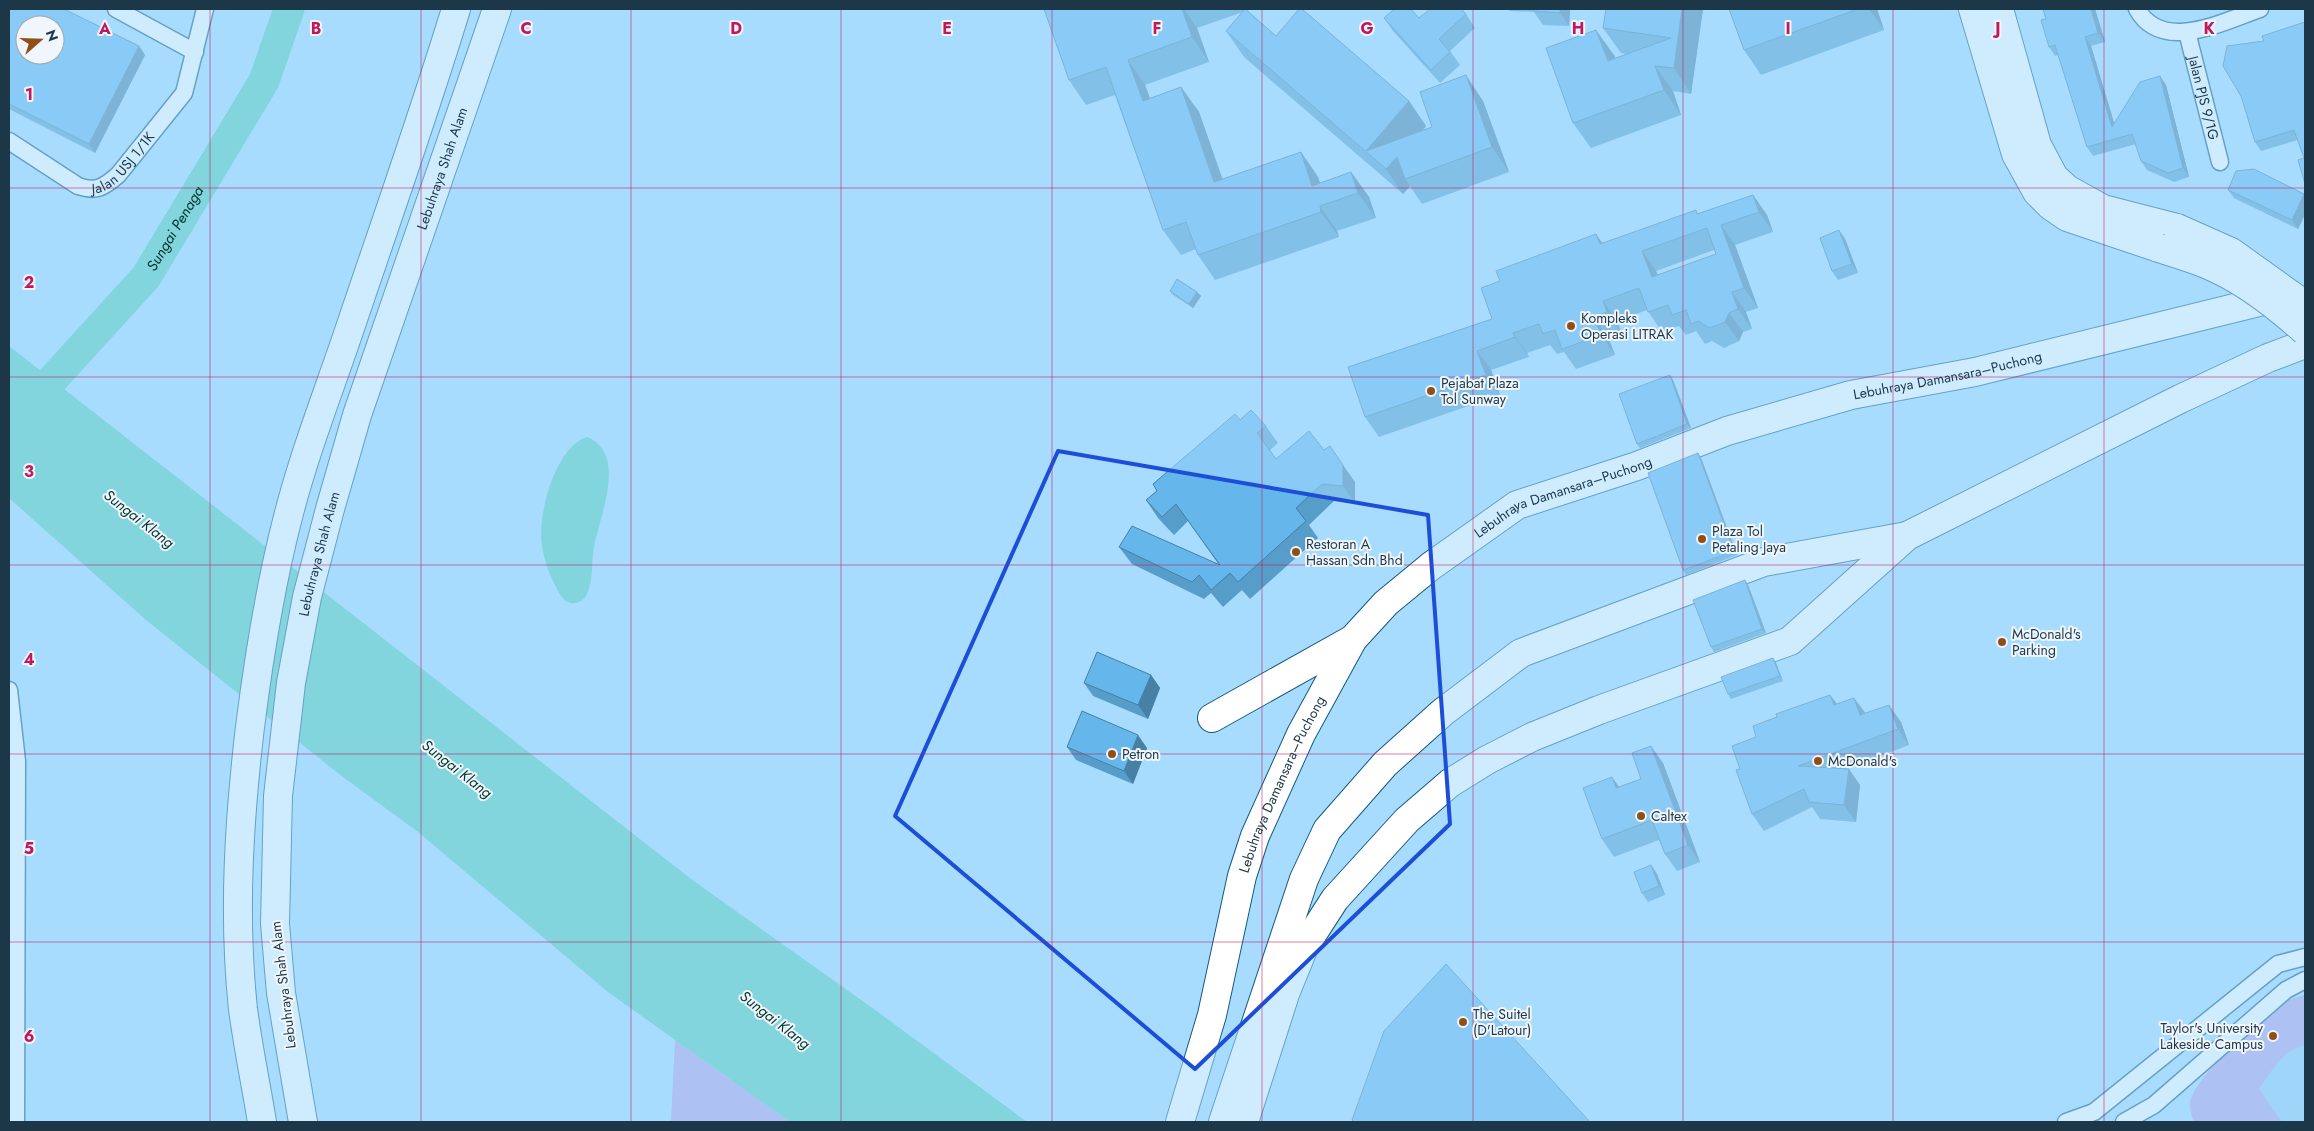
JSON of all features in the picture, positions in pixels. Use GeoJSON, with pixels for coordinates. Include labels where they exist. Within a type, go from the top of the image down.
{"type":"FeatureCollection","features":[{"type":"Feature","properties":{"kind":"highway"},"geometry":{"type":"LineString","coordinates":[[262,1122],[243,1008],[239,941],[238,854],[257,667],[272,581],[288,515],[427,103],[456,9]]}},
{"type":"Feature","properties":{"kind":"highway","name":"Lebuhraya Shah Alam"},"geometry":{"type":"LineString","coordinates":[[303,1120],[282,993],[275,924],[278,796],[292,683],[308,597],[330,509],[357,415],[497,9]]}},
{"type":"Feature","properties":{"kind":"highway"},"geometry":{"type":"LineString","coordinates":[[1973,9],[2016,154],[2037,192],[2051,206],[2067,217],[2207,264],[2244,284],[2287,315],[2305,331]]}},
{"type":"Feature","properties":{"kind":"highway"},"geometry":{"type":"LineString","coordinates":[[1999,9],[2037,145],[2054,177],[2067,189],[2102,209],[2177,228],[2231,252],[2305,305]]}},
{"type":"Feature","properties":{"kind":"highway","name":"Lebuhraya Damansara–Puchong"},"geometry":{"type":"LineString","coordinates":[[1180,1122],[1212,1015],[1242,876],[1255,836],[1301,734],[1354,639],[1386,603],[1431,566],[1517,505],[1637,466],[1727,431],[1851,395],[1975,372],[2305,291]]}},
{"type":"Feature","properties":{"kind":"highway"},"geometry":{"type":"LineString","coordinates":[[1223,1122],[1249,1074],[1304,947],[1335,898],[1407,820],[1450,783],[1487,760],[1557,727],[1790,641],[1907,536],[2180,399],[2268,358],[2305,344]]}},
{"type":"Feature","properties":{"kind":"highway"},"geometry":{"type":"LineString","coordinates":[[1244,1122],[1249,1074],[1304,878],[1327,830],[1385,764],[1443,712],[1522,653],[1698,586],[1764,562],[1907,536]]}},
{"type":"Feature","properties":{"kind":"highway"},"geometry":{"type":"LineString","coordinates":[[1212,718],[1354,639]]}},
{"type":"Feature","properties":{"kind":"street"},"geometry":{"type":"LineString","coordinates":[[116,9],[195,52]]}},
{"type":"Feature","properties":{"kind":"street","name":"Jalan USJ 1/1K"},"geometry":{"type":"LineString","coordinates":[[9,141],[78,186],[90,190],[105,186],[118,175],[184,93],[205,9]]}},
{"type":"Feature","properties":{"kind":"street"},"geometry":{"type":"LineString","coordinates":[[2137,9],[2152,26],[2167,32],[2187,32],[2260,9]]}},
{"type":"Feature","properties":{"kind":"street","name":"Jalan PJS 9/1G"},"geometry":{"type":"LineString","coordinates":[[2187,32],[2220,162]]}},
{"type":"Feature","properties":{"kind":"street"},"geometry":{"type":"LineString","coordinates":[[9,690],[13,761],[16,1122]]}},
{"type":"Feature","properties":{"kind":"street"},"geometry":{"type":"LineString","coordinates":[[2066,1122],[2094,1112],[2278,964],[2305,957]]}},
{"type":"Feature","properties":{"kind":"street"},"geometry":{"type":"LineString","coordinates":[[2124,1122],[2154,1105],[2286,990],[2305,980]]}},
{"type":"Feature","properties":{"kind":"highlighted area"},"geometry":{"type":"Polygon","coordinates":[[[1058,451],[1428,515],[1450,824],[1195,1069],[895,816],[1058,451]]]}},
{"type":"Feature","properties":{"kind":"shaded area","name":"Taylor's University Lakeside Campus"},"geometry":{"type":"Polygon","coordinates":[[[2305,995],[2305,1122],[2194,1122],[2190,1102],[2195,1089],[2276,1007],[2289,999],[2305,995]]]}},
{"type":"Feature","properties":{"kind":"shaded area","name":"Taylor's University Lakeside Campus"},"geometry":{"type":"Polygon","coordinates":[[[2305,995],[2305,1045],[2297,1047],[2284,1056],[2259,1089],[2282,1122],[2194,1122],[2190,1103],[2194,1093],[2213,1065],[2276,1006],[2305,995]]]}},
{"type":"Feature","properties":{"kind":"shaded area"},"geometry":{"type":"Polygon","coordinates":[[[675,1040],[790,1122],[671,1122],[675,1040]]]}},
{"type":"Feature","properties":{"kind":"water","name":"Sungai Klang"},"geometry":{"type":"Polygon","coordinates":[[[9,346],[691,879],[878,1012],[1027,1122],[790,1122],[608,992],[418,832],[339,774],[146,620],[9,498],[9,346]]]}},
{"type":"Feature","properties":{"kind":"water"},"geometry":{"type":"Polygon","coordinates":[[[587,437],[599,445],[606,457],[609,471],[608,486],[594,547],[589,590],[581,601],[570,603],[564,600],[560,594],[546,565],[542,546],[542,517],[557,468],[576,443],[587,437]]]}},
{"type":"Feature","properties":{"kind":"building"},"geometry":{"type":"Polygon","coordinates":[[[9,9],[64,9],[139,46],[89,144],[9,104],[9,9]]]}},
{"type":"Feature","properties":{"kind":"building"},"geometry":{"type":"Polygon","coordinates":[[[1044,9],[1182,9],[1192,37],[1128,60],[1143,101],[1181,87],[1214,182],[1301,152],[1312,186],[1351,172],[1358,193],[1320,206],[1321,212],[1198,255],[1186,222],[1163,230],[1106,67],[1069,80],[1044,9]]]}},
{"type":"Feature","properties":{"kind":"building"},"geometry":{"type":"Polygon","coordinates":[[[1245,9],[1276,36],[1299,9],[1302,9],[1409,101],[1366,151],[1432,127],[1420,92],[1466,75],[1492,147],[1405,179],[1397,157],[1386,169],[1226,31],[1245,9]]]}},
{"type":"Feature","properties":{"kind":"building"},"geometry":{"type":"Polygon","coordinates":[[[1394,9],[1411,9],[1419,18],[1430,9],[1461,9],[1466,14],[1439,39],[1450,52],[1431,70],[1384,18],[1394,9]]]}},
{"type":"Feature","properties":{"kind":"building"},"geometry":{"type":"Polygon","coordinates":[[[1534,9],[1560,9],[1560,13],[1534,11],[1534,9]]]}},
{"type":"Feature","properties":{"kind":"building"},"geometry":{"type":"Polygon","coordinates":[[[1606,9],[1682,9],[1674,68],[1655,66],[1664,90],[1573,123],[1546,48],[1596,30],[1608,61],[1671,38],[1603,28],[1606,9]]]}},
{"type":"Feature","properties":{"kind":"building"},"geometry":{"type":"Polygon","coordinates":[[[1729,9],[1858,9],[1744,50],[1729,9]]]}},
{"type":"Feature","properties":{"kind":"building"},"geometry":{"type":"Polygon","coordinates":[[[2043,9],[2091,9],[2098,33],[2085,37],[2112,127],[2140,82],[2160,76],[2183,168],[2168,173],[2141,161],[2132,134],[2087,147],[2055,45],[2049,47],[2041,20],[2046,19],[2043,9]]]}},
{"type":"Feature","properties":{"kind":"building"},"geometry":{"type":"Polygon","coordinates":[[[2305,22],[2305,184],[2298,160],[2304,158],[2294,130],[2255,142],[2241,96],[2223,66],[2227,46],[2264,41],[2262,36],[2305,22]]]}},
{"type":"Feature","properties":{"kind":"building"},"geometry":{"type":"Polygon","coordinates":[[[2254,169],[2304,194],[2292,220],[2228,190],[2236,171],[2254,169]]]}},
{"type":"Feature","properties":{"kind":"building"},"geometry":{"type":"Polygon","coordinates":[[[1753,195],[1759,212],[1721,225],[1744,288],[1732,292],[1738,309],[1729,313],[1725,322],[1710,328],[1698,321],[1691,324],[1686,310],[1672,315],[1668,305],[1648,312],[1639,288],[1603,301],[1607,312],[1594,317],[1601,335],[1562,349],[1555,330],[1543,334],[1539,324],[1513,333],[1515,337],[1477,351],[1486,375],[1365,417],[1348,367],[1492,319],[1481,288],[1500,281],[1496,271],[1596,234],[1600,244],[1696,210],[1697,214],[1753,195]],[[1707,228],[1642,251],[1652,277],[1716,254],[1707,228]]]}},
{"type":"Feature","properties":{"kind":"building"},"geometry":{"type":"Polygon","coordinates":[[[1839,230],[1852,264],[1832,271],[1820,238],[1839,230]]]}},
{"type":"Feature","properties":{"kind":"building"},"geometry":{"type":"Polygon","coordinates":[[[1177,279],[1197,292],[1189,304],[1170,291],[1177,279]]]}},
{"type":"Feature","properties":{"kind":"building"},"geometry":{"type":"Polygon","coordinates":[[[1670,375],[1687,424],[1637,444],[1619,394],[1670,375]]]}},
{"type":"Feature","properties":{"kind":"building"},"geometry":{"type":"Polygon","coordinates":[[[1251,410],[1266,426],[1257,433],[1276,459],[1309,431],[1324,450],[1330,446],[1343,465],[1343,486],[1322,484],[1296,508],[1306,521],[1238,582],[1230,573],[1211,590],[1199,575],[1192,582],[1119,547],[1132,526],[1220,565],[1176,504],[1162,517],[1146,500],[1157,491],[1153,484],[1235,414],[1240,420],[1251,410]]]}},
{"type":"Feature","properties":{"kind":"building"},"geometry":{"type":"Polygon","coordinates":[[[1698,453],[1734,551],[1683,570],[1648,473],[1698,453]]]}},
{"type":"Feature","properties":{"kind":"building"},"geometry":{"type":"Polygon","coordinates":[[[1745,580],[1762,629],[1711,647],[1693,600],[1745,580]]]}},
{"type":"Feature","properties":{"kind":"building"},"geometry":{"type":"Polygon","coordinates":[[[1097,652],[1151,675],[1138,705],[1084,683],[1097,652]]]}},
{"type":"Feature","properties":{"kind":"building"},"geometry":{"type":"Polygon","coordinates":[[[1773,658],[1780,676],[1728,694],[1721,677],[1773,658]]]}},
{"type":"Feature","properties":{"kind":"building"},"geometry":{"type":"Polygon","coordinates":[[[1830,695],[1834,705],[1854,698],[1860,715],[1889,705],[1898,729],[1798,766],[1849,769],[1844,805],[1809,802],[1804,789],[1752,814],[1736,770],[1740,769],[1732,746],[1756,737],[1753,726],[1777,717],[1776,714],[1830,695]]]}},
{"type":"Feature","properties":{"kind":"building","name":"Petron"},"geometry":{"type":"Polygon","coordinates":[[[1082,711],[1138,735],[1124,771],[1067,747],[1082,711]]]}},
{"type":"Feature","properties":{"kind":"building","name":"Caltex"},"geometry":{"type":"Polygon","coordinates":[[[1651,746],[1688,845],[1665,854],[1652,820],[1602,839],[1583,788],[1612,777],[1616,788],[1641,779],[1632,753],[1651,746]]]}},
{"type":"Feature","properties":{"kind":"building"},"geometry":{"type":"Polygon","coordinates":[[[1651,865],[1659,886],[1642,893],[1634,872],[1651,865]]]}},
{"type":"Feature","properties":{"kind":"building","name":"The Suitel (D'Latour)"},"geometry":{"type":"Polygon","coordinates":[[[1446,964],[1590,1122],[1354,1122],[1352,1120],[1384,1031],[1446,964]]]}},
{"type":"Feature","properties":{"kind":"waterway","name":"Sungai Penaga"},"geometry":{"type":"LineString","coordinates":[[26,413],[53,379],[146,277],[264,81],[289,9]]}},
{"type":"Feature","properties":{"kind":"place","name":"Kompleks Operasi LITRAK"},"geometry":{"type":"Point","coordinates":[1571,326]}},
{"type":"Feature","properties":{"kind":"place","name":"Pejabat Plaza Tol Sunway"},"geometry":{"type":"Point","coordinates":[1431,391]}},
{"type":"Feature","properties":{"kind":"place","name":"Plaza Tol Petaling Jaya"},"geometry":{"type":"Point","coordinates":[1702,539]}},
{"type":"Feature","properties":{"kind":"place","name":"Restoran A Hassan Sdn Bhd"},"geometry":{"type":"Point","coordinates":[1296,552]}},
{"type":"Feature","properties":{"kind":"place","name":"McDonald's Parking"},"geometry":{"type":"Point","coordinates":[2002,642]}},
{"type":"Feature","properties":{"kind":"place","name":"Petron"},"geometry":{"type":"Point","coordinates":[1112,754]}},
{"type":"Feature","properties":{"kind":"place","name":"McDonald's"},"geometry":{"type":"Point","coordinates":[1818,761]}},
{"type":"Feature","properties":{"kind":"place","name":"Caltex"},"geometry":{"type":"Point","coordinates":[1641,816]}},
{"type":"Feature","properties":{"kind":"place","name":"The Suitel (D'Latour)"},"geometry":{"type":"Point","coordinates":[1463,1022]}},
{"type":"Feature","properties":{"kind":"place","name":"Taylor's University Lakeside Campus"},"geometry":{"type":"Point","coordinates":[2273,1036]}}]}
